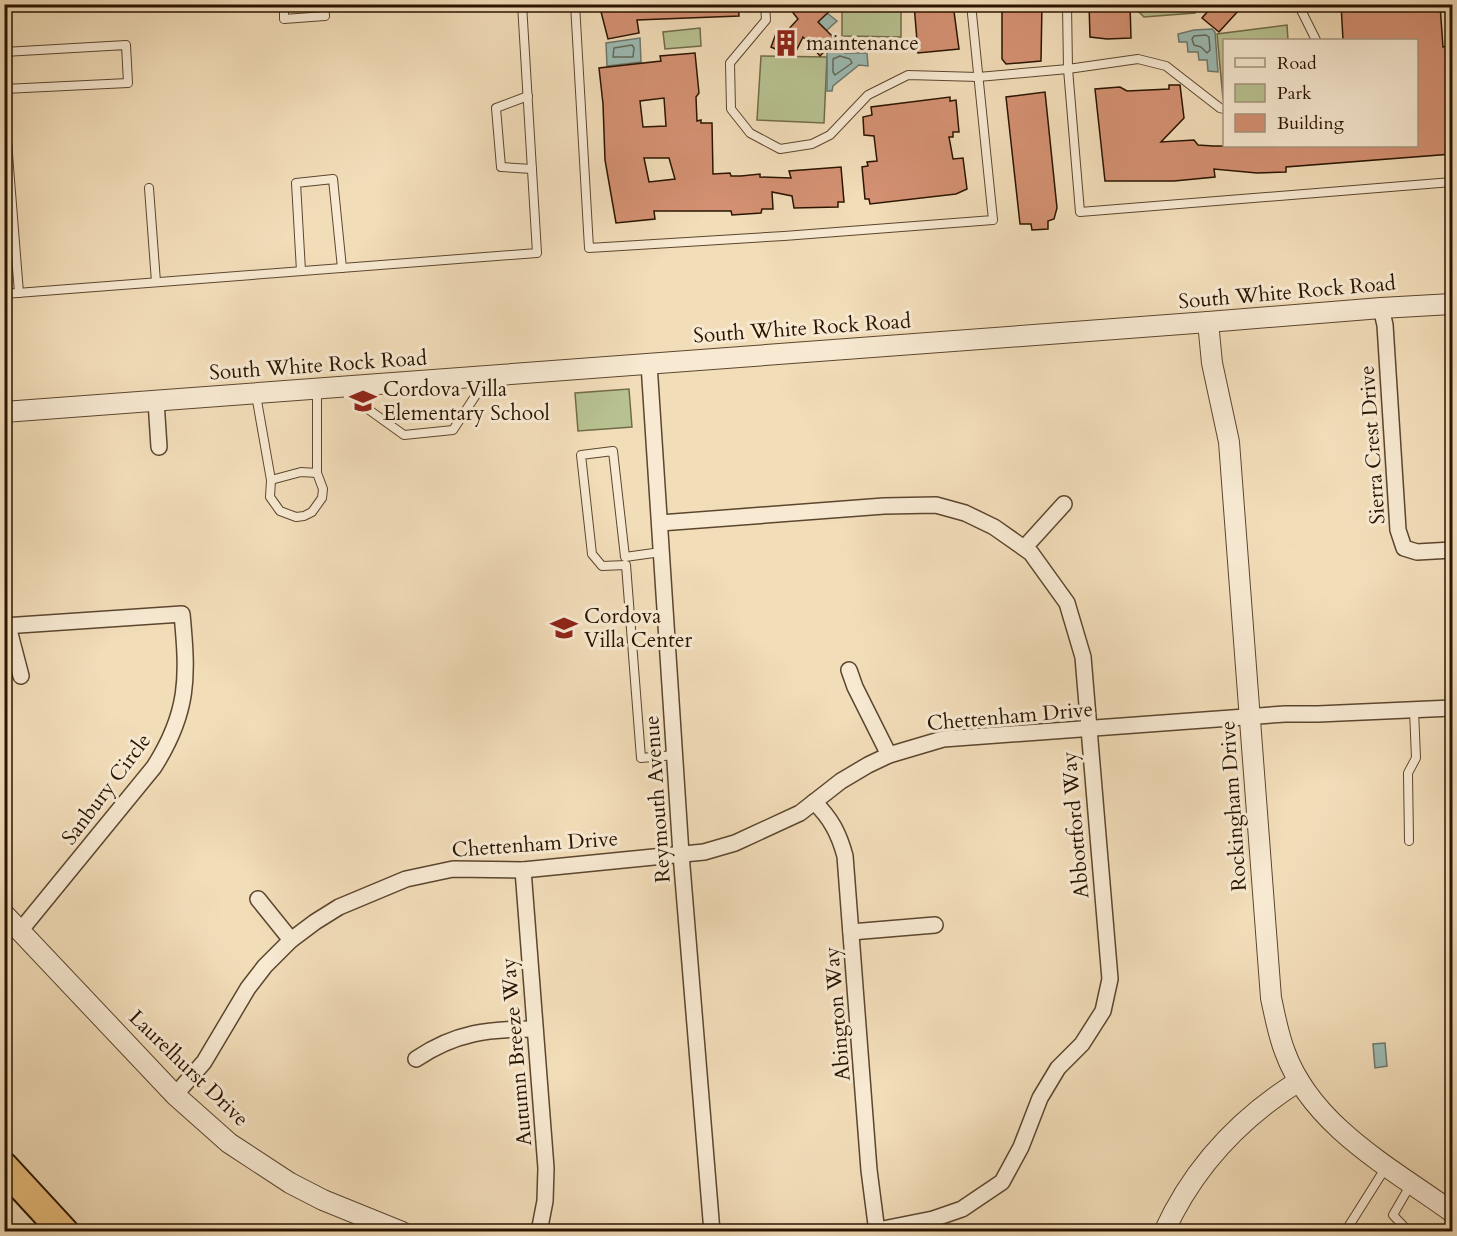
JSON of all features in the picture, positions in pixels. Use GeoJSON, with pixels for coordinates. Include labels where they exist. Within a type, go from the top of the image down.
{"type":"FeatureCollection","features":[{"type":"Feature","properties":{"kind":"highway"},"geometry":{"type":"LineString","coordinates":[[4,1167],[64,1232]]}},
{"type":"Feature","properties":{"kind":"street","name":"South White Rock Road"},"geometry":{"type":"LineString","coordinates":[[4,412],[1208,322],[1383,316],[1452,304]]}},
{"type":"Feature","properties":{"kind":"street","name":"Sierra Crest Drive"},"geometry":{"type":"LineString","coordinates":[[1383,316],[1398,530],[1404,548],[1417,552],[1452,550]]}},
{"type":"Feature","properties":{"kind":"street","name":"Rockingham Drive"},"geometry":{"type":"LineString","coordinates":[[1208,322],[1213,371],[1229,442],[1271,998],[1276,1026],[1285,1054],[1299,1081],[1314,1103],[1334,1125],[1452,1212]]}},
{"type":"Feature","properties":{"kind":"street","name":"Reymouth Avenue"},"geometry":{"type":"LineString","coordinates":[[649,364],[681,854],[712,1232]]}},
{"type":"Feature","properties":{"kind":"street"},"geometry":{"type":"LineString","coordinates":[[156,401],[159,447]]}},
{"type":"Feature","properties":{"kind":"street"},"geometry":{"type":"LineString","coordinates":[[1025,548],[1064,504]]}},
{"type":"Feature","properties":{"kind":"street","name":"Abbottford Way"},"geometry":{"type":"LineString","coordinates":[[660,523],[884,506],[936,505],[965,513],[994,527],[1025,548],[1057,587],[1072,618],[1083,657],[1110,980],[1103,1011],[1082,1044],[1058,1068],[1040,1098],[1021,1147],[1002,1182],[962,1209],[933,1219],[877,1231]]}},
{"type":"Feature","properties":{"kind":"street","name":"Sanbury Circle"},"geometry":{"type":"LineString","coordinates":[[20,931],[162,754],[181,710],[187,664],[182,614],[6,626],[21,676]]}},
{"type":"Feature","properties":{"kind":"street"},"geometry":{"type":"LineString","coordinates":[[849,670],[889,755]]}},
{"type":"Feature","properties":{"kind":"street","name":"Chettenham Drive"},"geometry":{"type":"LineString","coordinates":[[175,1095],[204,1062],[248,988],[291,940],[339,907],[406,879],[453,869],[523,870],[704,852],[735,843],[800,813],[841,781],[889,755],[943,739],[1285,714],[1452,708]]}},
{"type":"Feature","properties":{"kind":"street","name":"Abington Way"},"geometry":{"type":"LineString","coordinates":[[814,802],[828,816],[845,856],[869,1170],[877,1231]]}},
{"type":"Feature","properties":{"kind":"street","name":"Autumn Breeze Way"},"geometry":{"type":"LineString","coordinates":[[523,870],[546,1168],[545,1201],[539,1232]]}},
{"type":"Feature","properties":{"kind":"street"},"geometry":{"type":"LineString","coordinates":[[258,899],[291,940]]}},
{"type":"Feature","properties":{"kind":"street","name":"Laurelhurst Drive"},"geometry":{"type":"LineString","coordinates":[[4,914],[175,1095],[229,1143],[282,1178],[323,1200],[402,1232]]}},
{"type":"Feature","properties":{"kind":"street"},"geometry":{"type":"LineString","coordinates":[[851,932],[935,925]]}},
{"type":"Feature","properties":{"kind":"street"},"geometry":{"type":"LineString","coordinates":[[416,1059],[440,1044],[468,1034],[500,1029],[535,1029]]}},
{"type":"Feature","properties":{"kind":"street"},"geometry":{"type":"LineString","coordinates":[[1164,1232],[1186,1190],[1204,1164],[1227,1138],[1253,1113],[1299,1081]]}},
{"type":"Feature","properties":{"kind":"lane"},"geometry":{"type":"LineString","coordinates":[[284,4],[284,19],[325,16],[324,4]]}},
{"type":"Feature","properties":{"kind":"lane"},"geometry":{"type":"LineString","coordinates":[[4,294],[537,253],[522,4]]}},
{"type":"Feature","properties":{"kind":"lane"},"geometry":{"type":"LineString","coordinates":[[575,4],[589,248],[993,220],[970,4]]}},
{"type":"Feature","properties":{"kind":"lane"},"geometry":{"type":"LineString","coordinates":[[765,4],[766,20],[730,63],[730,109],[750,133],[780,149],[812,144],[830,135],[868,95],[908,75],[978,77],[1068,69],[1138,59],[1166,66],[1223,109]]}},
{"type":"Feature","properties":{"kind":"lane"},"geometry":{"type":"LineString","coordinates":[[1067,4],[1068,69],[1080,212],[1452,182]]}},
{"type":"Feature","properties":{"kind":"lane"},"geometry":{"type":"LineString","coordinates":[[1298,4],[1316,39]]}},
{"type":"Feature","properties":{"kind":"lane"},"geometry":{"type":"LineString","coordinates":[[4,52],[126,45],[128,83],[4,89]]}},
{"type":"Feature","properties":{"kind":"lane"},"geometry":{"type":"LineString","coordinates":[[528,96],[496,108],[501,167],[532,169]]}},
{"type":"Feature","properties":{"kind":"lane"},"geometry":{"type":"LineString","coordinates":[[4,104],[19,293]]}},
{"type":"Feature","properties":{"kind":"lane"},"geometry":{"type":"LineString","coordinates":[[301,271],[296,183],[333,179],[342,268]]}},
{"type":"Feature","properties":{"kind":"lane"},"geometry":{"type":"LineString","coordinates":[[149,188],[156,282]]}},
{"type":"Feature","properties":{"kind":"lane"},"geometry":{"type":"LineString","coordinates":[[356,386],[365,407],[404,435],[453,430],[488,376]]}},
{"type":"Feature","properties":{"kind":"lane"},"geometry":{"type":"LineString","coordinates":[[255,394],[271,480],[270,497],[274,505],[287,516],[304,516],[312,512],[322,498],[321,481],[317,473],[317,389]]}},
{"type":"Feature","properties":{"kind":"lane"},"geometry":{"type":"LineString","coordinates":[[662,552],[625,561],[602,566],[592,554],[581,455],[614,451],[625,561],[641,758],[675,755]]}},
{"type":"Feature","properties":{"kind":"lane"},"geometry":{"type":"LineString","coordinates":[[271,480],[301,472],[317,473]]}},
{"type":"Feature","properties":{"kind":"lane"},"geometry":{"type":"LineString","coordinates":[[1409,841],[1408,773],[1416,758],[1414,710]]}},
{"type":"Feature","properties":{"kind":"lane"},"geometry":{"type":"LineString","coordinates":[[1345,1232],[1387,1165]]}},
{"type":"Feature","properties":{"kind":"lane"},"geometry":{"type":"LineString","coordinates":[[1409,1232],[1393,1215],[1412,1182]]}},
{"type":"Feature","properties":{"kind":"green space"},"geometry":{"type":"Polygon","coordinates":[[[842,5],[901,5],[901,37],[842,36],[842,5]]]}},
{"type":"Feature","properties":{"kind":"green space"},"geometry":{"type":"Polygon","coordinates":[[[1137,5],[1195,5],[1195,13],[1144,17],[1137,10],[1137,5]]]}},
{"type":"Feature","properties":{"kind":"green space"},"geometry":{"type":"Polygon","coordinates":[[[1287,25],[1288,39],[1223,39],[1223,99],[1217,34],[1287,25]]]}},
{"type":"Feature","properties":{"kind":"green space"},"geometry":{"type":"Polygon","coordinates":[[[700,28],[701,46],[665,49],[663,32],[700,28]]]}},
{"type":"Feature","properties":{"kind":"green space"},"geometry":{"type":"Polygon","coordinates":[[[761,56],[827,57],[824,123],[757,120],[761,56]]]}},
{"type":"Feature","properties":{"kind":"green space"},"geometry":{"type":"Polygon","coordinates":[[[629,389],[632,427],[578,431],[575,393],[629,389]]]}},
{"type":"Feature","properties":{"kind":"water"},"geometry":{"type":"Polygon","coordinates":[[[827,13],[837,21],[826,31],[818,22],[827,13]]]}},
{"type":"Feature","properties":{"kind":"water"},"geometry":{"type":"Polygon","coordinates":[[[1212,29],[1215,32],[1218,72],[1208,71],[1207,60],[1199,60],[1198,52],[1188,52],[1187,42],[1179,42],[1178,34],[1212,29]]]}},
{"type":"Feature","properties":{"kind":"water"},"geometry":{"type":"Polygon","coordinates":[[[640,38],[641,62],[607,66],[606,43],[640,38]]]}},
{"type":"Feature","properties":{"kind":"water"},"geometry":{"type":"Polygon","coordinates":[[[845,50],[845,53],[867,53],[868,66],[859,65],[833,86],[832,91],[827,91],[827,51],[845,50]]]}},
{"type":"Feature","properties":{"kind":"water"},"geometry":{"type":"Polygon","coordinates":[[[1385,1043],[1387,1066],[1375,1068],[1373,1044],[1385,1043]]]}},
{"type":"Feature","properties":{"kind":"building"},"geometry":{"type":"Polygon","coordinates":[[[599,4],[738,4],[739,16],[637,20],[639,33],[608,39],[599,4]]]}},
{"type":"Feature","properties":{"kind":"building"},"geometry":{"type":"Polygon","coordinates":[[[797,4],[837,4],[818,22],[836,40],[820,56],[803,37],[793,57],[771,47],[777,31],[785,33],[798,19],[791,10],[797,4]]]}},
{"type":"Feature","properties":{"kind":"building"},"geometry":{"type":"Polygon","coordinates":[[[914,4],[953,4],[959,49],[918,53],[914,4]]]}},
{"type":"Feature","properties":{"kind":"building"},"geometry":{"type":"Polygon","coordinates":[[[1002,4],[1042,4],[1041,61],[1006,64],[1002,59],[1002,4]]]}},
{"type":"Feature","properties":{"kind":"building"},"geometry":{"type":"Polygon","coordinates":[[[1089,4],[1130,4],[1131,38],[1090,37],[1089,4]]]}},
{"type":"Feature","properties":{"kind":"building"},"geometry":{"type":"Polygon","coordinates":[[[1214,4],[1233,4],[1239,10],[1219,32],[1202,18],[1214,4]]]}},
{"type":"Feature","properties":{"kind":"building"},"geometry":{"type":"Polygon","coordinates":[[[1341,4],[1382,4],[1382,7],[1440,5],[1443,47],[1450,46],[1452,154],[1286,167],[1286,172],[1257,173],[1214,169],[1215,177],[1174,181],[1105,181],[1095,89],[1120,87],[1127,91],[1169,89],[1169,85],[1180,85],[1184,118],[1161,142],[1194,140],[1198,145],[1223,147],[1418,147],[1418,39],[1343,39],[1341,4]]]}},
{"type":"Feature","properties":{"kind":"building"},"geometry":{"type":"Polygon","coordinates":[[[695,53],[699,93],[696,97],[697,121],[712,123],[713,174],[730,173],[731,176],[741,176],[760,174],[760,177],[791,178],[789,171],[841,167],[844,202],[838,202],[838,207],[794,208],[792,196],[772,192],[773,209],[762,209],[761,213],[732,215],[731,211],[654,211],[655,219],[616,223],[605,160],[599,68],[661,61],[660,56],[695,53]],[[664,98],[640,101],[643,127],[666,126],[664,98]],[[644,158],[649,182],[675,179],[669,158],[644,158]]]}},
{"type":"Feature","properties":{"kind":"building"},"geometry":{"type":"Polygon","coordinates":[[[1045,92],[1057,208],[1054,219],[1048,221],[1048,229],[1032,230],[1031,224],[1020,224],[1006,97],[1045,92]]]}},
{"type":"Feature","properties":{"kind":"building"},"geometry":{"type":"Polygon","coordinates":[[[950,97],[950,101],[956,100],[959,132],[953,132],[953,137],[949,137],[953,159],[963,158],[967,189],[956,194],[870,204],[869,199],[865,199],[862,167],[868,166],[867,162],[877,161],[874,136],[864,135],[863,117],[872,115],[871,107],[950,97]]]}},
{"type":"Feature","properties":{"kind":"place","name":"maintenance"},"geometry":{"type":"Point","coordinates":[786,43]}},
{"type":"Feature","properties":{"kind":"place","name":"Cordova Villa Elementary School"},"geometry":{"type":"Point","coordinates":[363,401]}},
{"type":"Feature","properties":{"kind":"place","name":"Cordova Villa Center"},"geometry":{"type":"Point","coordinates":[564,628]}}]}
